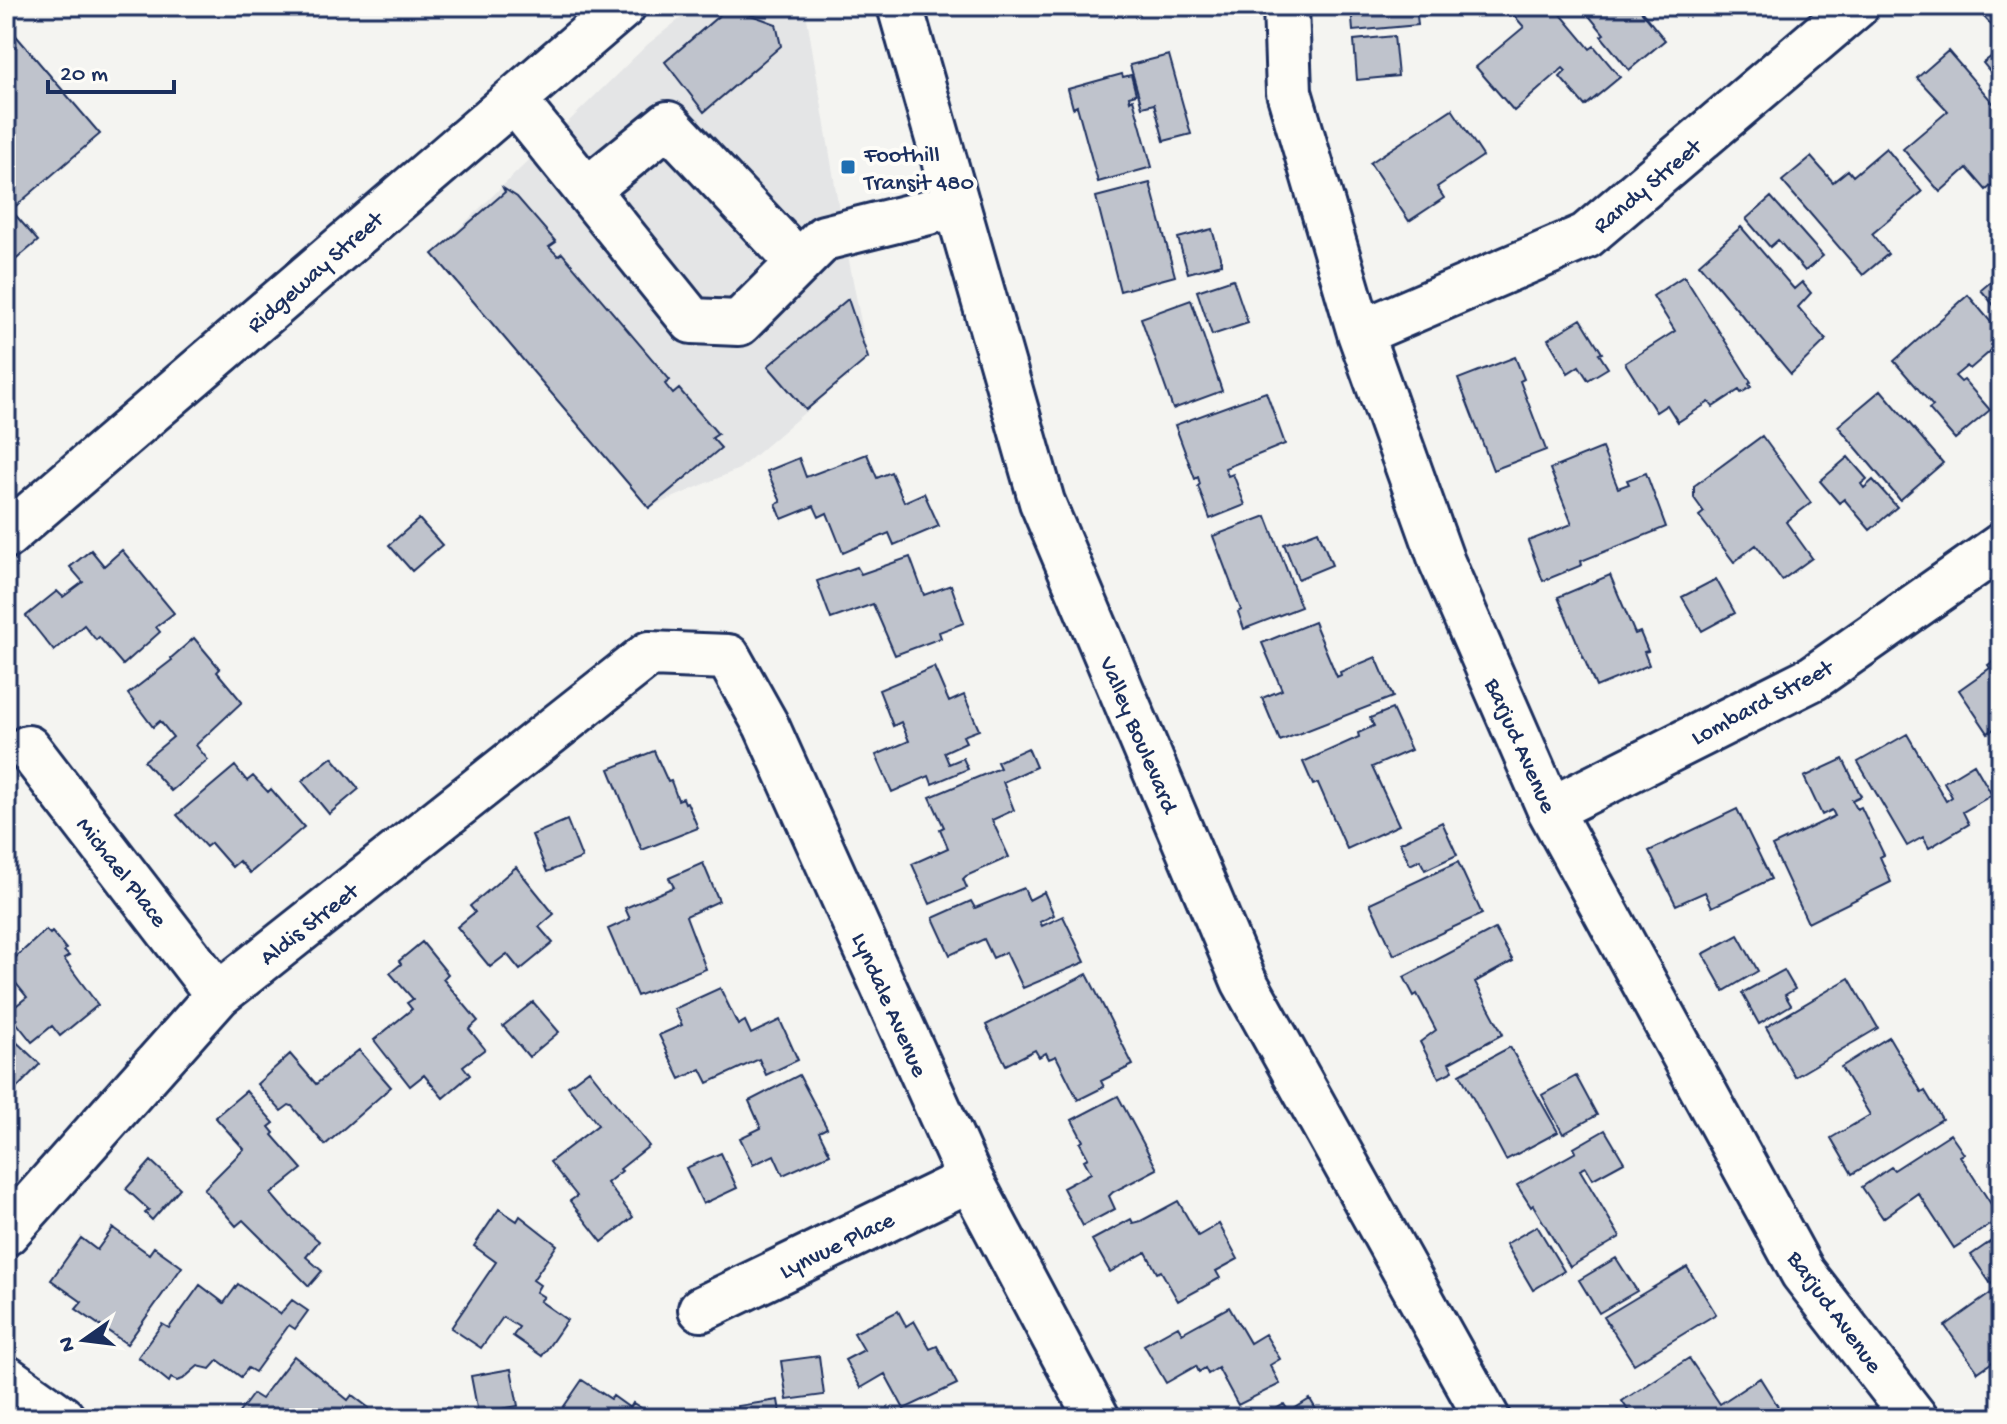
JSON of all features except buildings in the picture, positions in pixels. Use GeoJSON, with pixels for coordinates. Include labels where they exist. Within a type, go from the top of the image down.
{"type":"FeatureCollection","features":[{"type":"Feature","properties":{"kind":"street","name":"Ridgeway Street"},"geometry":{"type":"LineString","coordinates":[[6,536],[623,6]]}},
{"type":"Feature","properties":{"kind":"street","name":"Valley Boulevard"},"geometry":{"type":"LineString","coordinates":[[900,6],[1042,502],[1244,981],[1487,1418]]}},
{"type":"Feature","properties":{"kind":"street","name":"Barjud Avenue"},"geometry":{"type":"LineString","coordinates":[[1286,6],[1289,92],[1360,333],[1442,562],[1550,810],[1803,1273],[1915,1418]]}},
{"type":"Feature","properties":{"kind":"street","name":"Randy Street"},"geometry":{"type":"LineString","coordinates":[[1360,333],[1586,236],[1856,6]]}},
{"type":"Feature","properties":{"kind":"street"},"geometry":{"type":"LineString","coordinates":[[514,100],[692,321],[739,323],[824,238],[957,205]]}},
{"type":"Feature","properties":{"kind":"street"},"geometry":{"type":"LineString","coordinates":[[587,190],[668,124],[799,263]]}},
{"type":"Feature","properties":{"kind":"street","name":"Lombard Street"},"geometry":{"type":"LineString","coordinates":[[1550,810],[1813,678],[2001,546]]}},
{"type":"Feature","properties":{"kind":"street","name":"Aldis Street"},"geometry":{"type":"LineString","coordinates":[[6,1233],[218,995],[649,654]]}},
{"type":"Feature","properties":{"kind":"street","name":"Lyndale Avenue"},"geometry":{"type":"LineString","coordinates":[[649,654],[728,657],[766,725],[970,1179],[1097,1418]]}},
{"type":"Feature","properties":{"kind":"street","name":"Michael Place"},"geometry":{"type":"LineString","coordinates":[[28,748],[218,995]]}},
{"type":"Feature","properties":{"kind":"street","name":"Lynvue Place"},"geometry":{"type":"LineString","coordinates":[[701,1309],[970,1179]]}},
{"type":"Feature","properties":{"kind":"street"},"geometry":{"type":"LineString","coordinates":[[6,1378],[62,1418]]}},
{"type":"Feature","properties":{"kind":"shaded area"},"geometry":{"type":"Polygon","coordinates":[[[696,6],[805,6],[868,358],[739,469],[649,508],[433,254],[648,44],[696,6]]]}},
{"type":"Feature","properties":{"kind":"place","name":"Foothill Transit 480"},"geometry":{"type":"Point","coordinates":[848,167]}}]}
